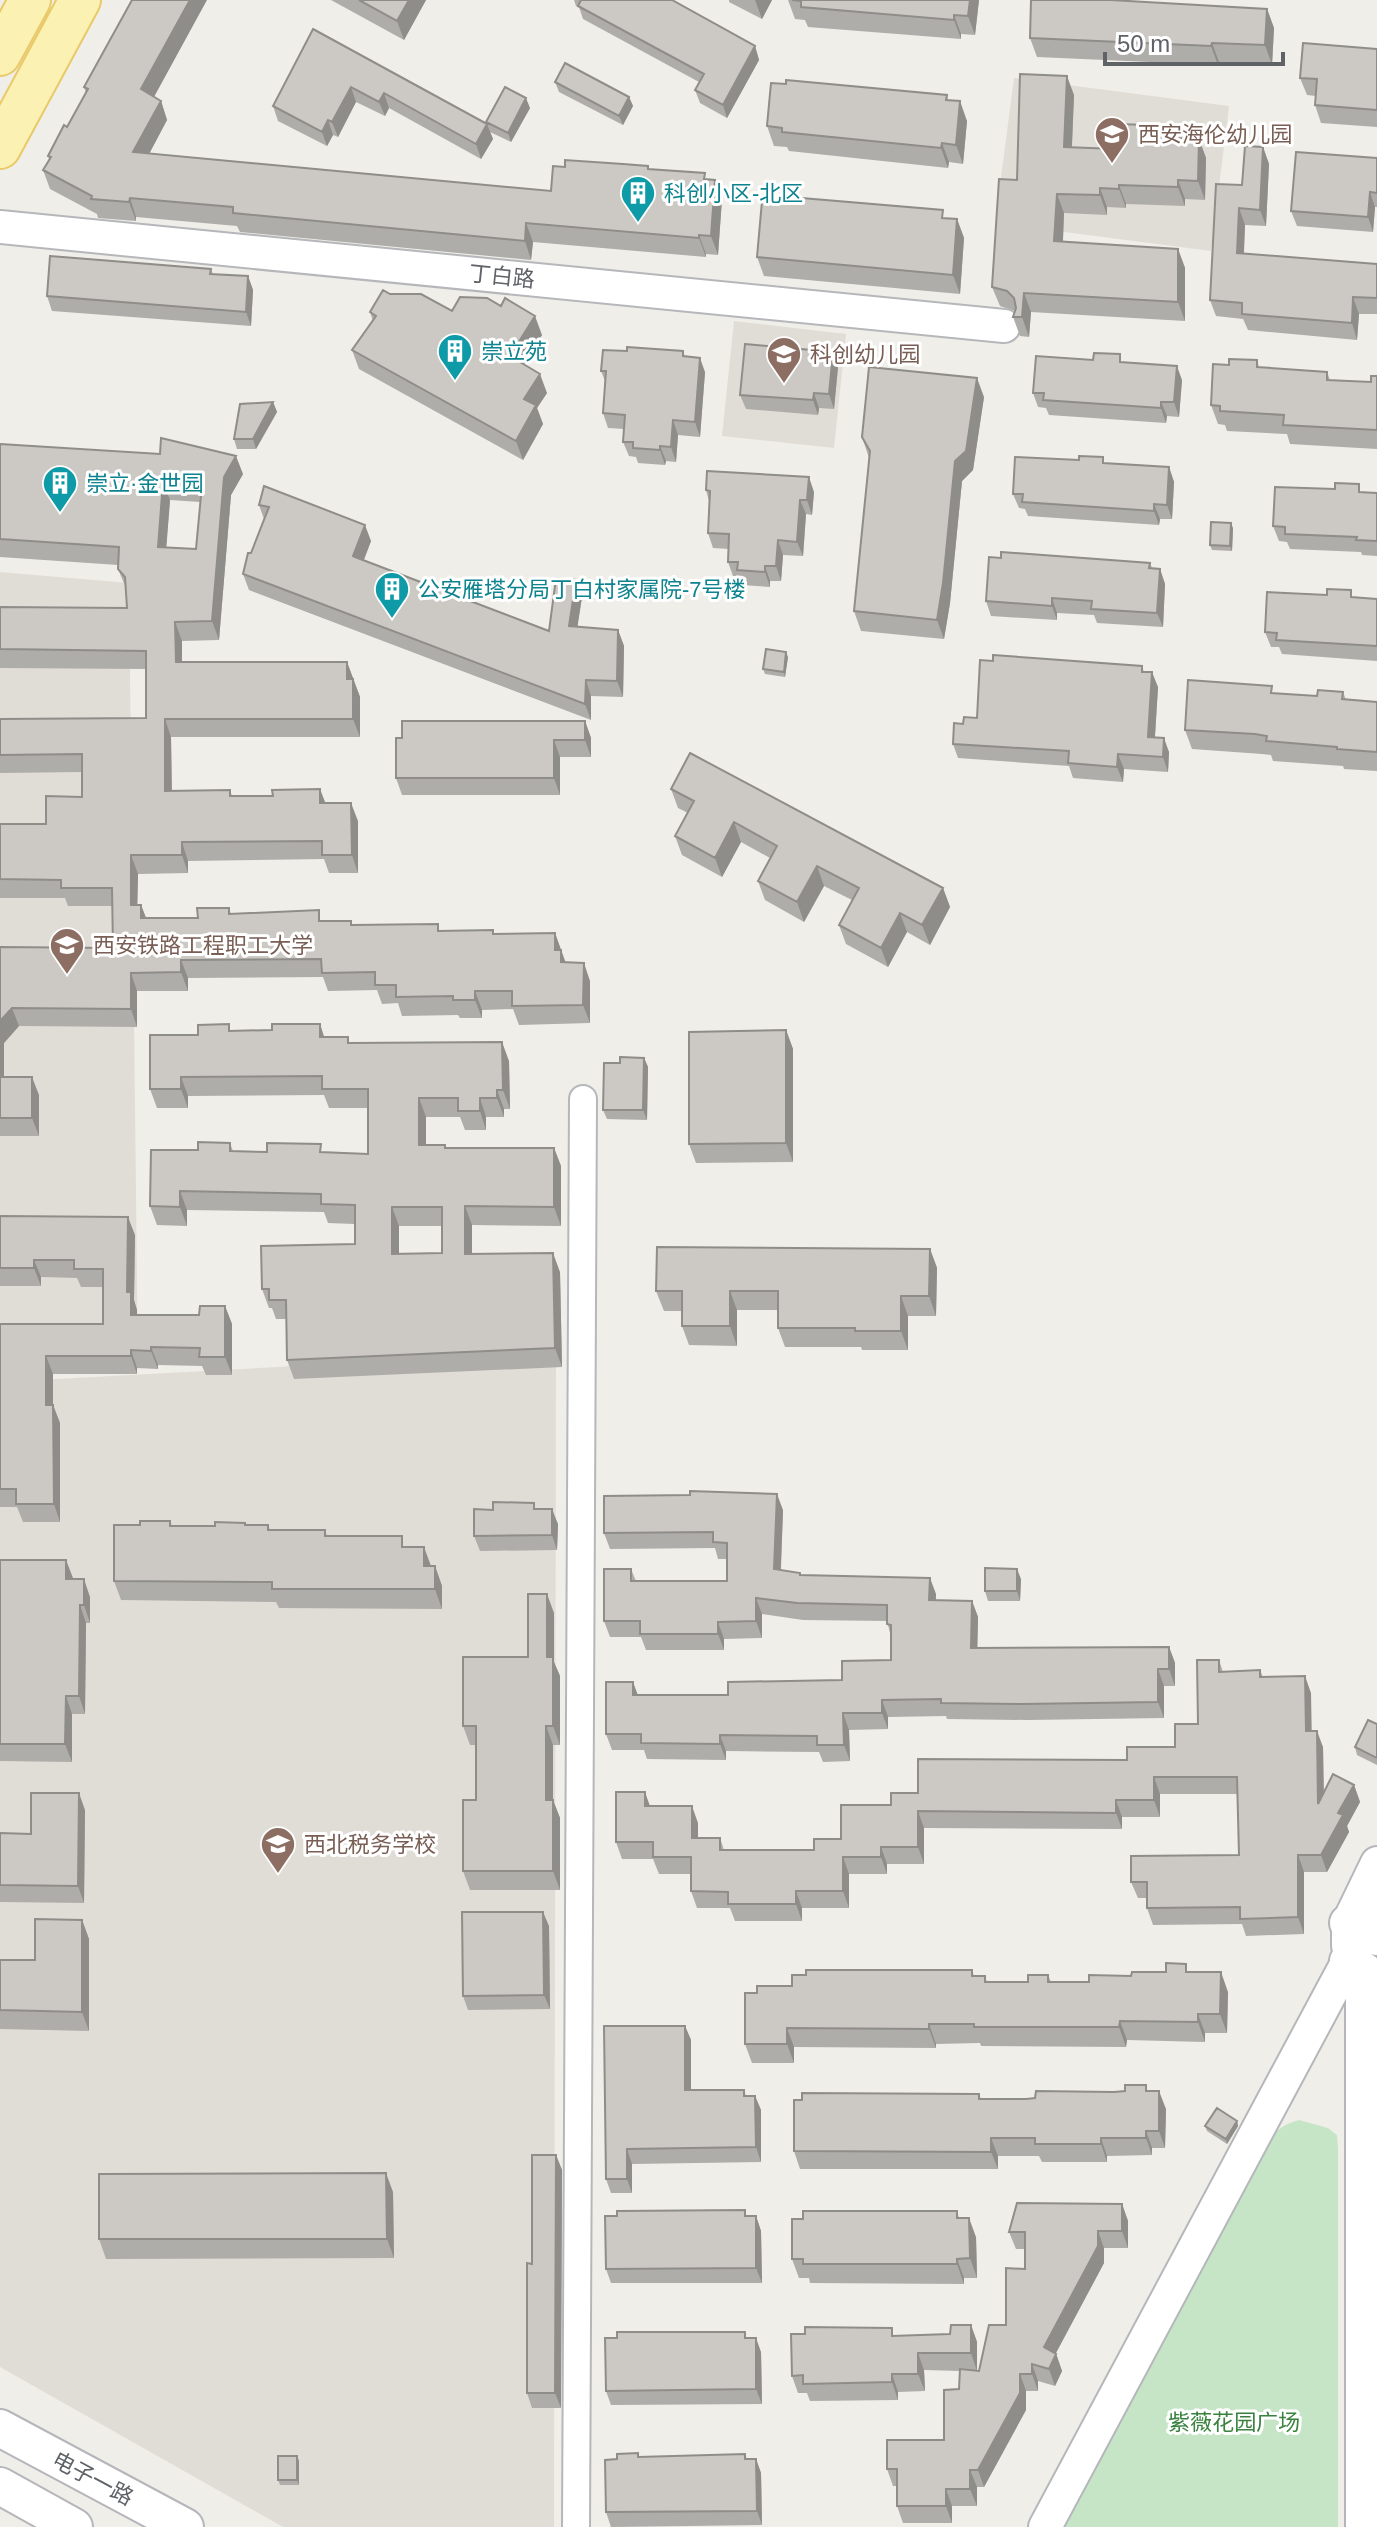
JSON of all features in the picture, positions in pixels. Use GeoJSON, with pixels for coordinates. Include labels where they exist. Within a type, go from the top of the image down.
{"type":"FeatureCollection","features":[{"type":"Feature","properties":{"kind":"main road"},"geometry":{"type":"LineString","coordinates":[[0,55],[30,0]]}},
{"type":"Feature","properties":{"kind":"main road"},"geometry":{"type":"LineString","coordinates":[[0,148],[80,0]]}},
{"type":"Feature","properties":{"kind":"main road"},"geometry":{"type":"LineString","coordinates":[[1363,1934],[1364,2527]]}},
{"type":"Feature","properties":{"kind":"main road","name":"电子一路"},"geometry":{"type":"LineString","coordinates":[[0,2428],[185,2527]]}},
{"type":"Feature","properties":{"kind":"main road"},"geometry":{"type":"LineString","coordinates":[[0,2486],[74,2527]]}},
{"type":"Feature","properties":{"kind":"street","name":"丁白路"},"geometry":{"type":"LineString","coordinates":[[0,227],[1004,326]]}},
{"type":"Feature","properties":{"kind":"street"},"geometry":{"type":"LineString","coordinates":[[576,2527],[583,1099]]}},
{"type":"Feature","properties":{"kind":"street"},"geometry":{"type":"LineString","coordinates":[[1045,2527],[1363,1934],[1375,1871]]}},
{"type":"Feature","properties":{"kind":"shaded area","name":"西安海伦幼儿园"},"geometry":{"type":"Polygon","coordinates":[[[1014,78],[1229,106],[1211,251],[995,223],[1014,78]]]}},
{"type":"Feature","properties":{"kind":"shaded area","name":"科创幼儿园"},"geometry":{"type":"Polygon","coordinates":[[[734,321],[846,334],[834,448],[722,436],[734,321]]]}},
{"type":"Feature","properties":{"kind":"shaded area","name":"西安铁路工程职工大学"},"geometry":{"type":"Polygon","coordinates":[[[0,572],[129,583],[138,1368],[0,1374],[0,572]]]}},
{"type":"Feature","properties":{"kind":"shaded area","name":"西北税务学校"},"geometry":{"type":"Polygon","coordinates":[[[556,1352],[554,2527],[283,2527],[0,2367],[0,1382],[556,1352]]]}},
{"type":"Feature","properties":{"kind":"green space","name":"紫薇花园广场"},"geometry":{"type":"Polygon","coordinates":[[[1299,2120],[1328,2128],[1337,2135],[1338,2527],[1060,2527],[1258,2156],[1279,2129],[1299,2120]]]}},
{"type":"Feature","properties":{"kind":"building"},"geometry":{"type":"Polygon","coordinates":[[[132,0],[190,0],[141,89],[161,101],[133,152],[551,191],[553,166],[565,167],[565,160],[705,173],[704,179],[715,180],[711,236],[699,235],[699,238],[526,223],[525,241],[233,213],[233,207],[130,198],[129,202],[91,199],[92,196],[43,170],[132,0]]]}},
{"type":"Feature","properties":{"kind":"building"},"geometry":{"type":"Polygon","coordinates":[[[359,0],[409,0],[397,21],[359,0]]]}},
{"type":"Feature","properties":{"kind":"building"},"geometry":{"type":"Polygon","coordinates":[[[581,0],[672,0],[755,46],[723,105],[695,90],[704,74],[578,6],[581,0]]]}},
{"type":"Feature","properties":{"kind":"building"},"geometry":{"type":"Polygon","coordinates":[[[792,0],[970,0],[968,16],[954,15],[954,20],[801,7],[801,1],[792,0]]]}},
{"type":"Feature","properties":{"kind":"building"},"geometry":{"type":"Polygon","coordinates":[[[1031,0],[1111,0],[1267,9],[1265,45],[1212,43],[1211,46],[1030,38],[1031,0]]]}},
{"type":"Feature","properties":{"kind":"building"},"geometry":{"type":"Polygon","coordinates":[[[313,29],[487,124],[476,144],[384,93],[379,102],[351,87],[332,122],[328,120],[322,132],[273,106],[313,29]]]}},
{"type":"Feature","properties":{"kind":"building"},"geometry":{"type":"Polygon","coordinates":[[[1303,43],[1377,49],[1377,110],[1315,105],[1317,79],[1300,78],[1303,43]]]}},
{"type":"Feature","properties":{"kind":"building"},"geometry":{"type":"Polygon","coordinates":[[[565,63],[629,97],[619,116],[555,82],[565,63]]]}},
{"type":"Feature","properties":{"kind":"building"},"geometry":{"type":"Polygon","coordinates":[[[1020,74],[1067,76],[1064,147],[1116,149],[1117,124],[1148,125],[1148,137],[1199,139],[1198,181],[1178,180],[1178,187],[1119,185],[1119,189],[1100,188],[1100,195],[1057,194],[1054,241],[1178,249],[1178,302],[1024,293],[1022,317],[1013,317],[1016,308],[1014,298],[1007,291],[992,287],[999,179],[1017,180],[1020,74]]]}},
{"type":"Feature","properties":{"kind":"building"},"geometry":{"type":"Polygon","coordinates":[[[786,80],[947,95],[946,100],[960,101],[956,145],[942,143],[941,148],[782,132],[782,128],[767,126],[771,83],[786,84],[786,80]]]}},
{"type":"Feature","properties":{"kind":"building"},"geometry":{"type":"Polygon","coordinates":[[[505,87],[526,98],[508,133],[486,122],[505,87]]]}},
{"type":"Feature","properties":{"kind":"building"},"geometry":{"type":"Polygon","coordinates":[[[1245,146],[1263,147],[1260,210],[1239,208],[1237,253],[1377,264],[1377,298],[1353,297],[1352,323],[1242,314],[1242,303],[1210,300],[1216,184],[1242,185],[1245,146]]]}},
{"type":"Feature","properties":{"kind":"building"},"geometry":{"type":"Polygon","coordinates":[[[1296,152],[1377,158],[1377,193],[1370,192],[1368,217],[1291,211],[1296,152]]]}},
{"type":"Feature","properties":{"kind":"building"},"geometry":{"type":"Polygon","coordinates":[[[778,196],[943,210],[942,218],[957,219],[953,275],[757,257],[762,201],[777,202],[778,196]]]}},
{"type":"Feature","properties":{"kind":"building"},"geometry":{"type":"Polygon","coordinates":[[[50,256],[211,269],[210,274],[248,276],[246,312],[47,296],[50,256]]]}},
{"type":"Feature","properties":{"kind":"building","name":"崇立苑"},"geometry":{"type":"Polygon","coordinates":[[[383,290],[390,294],[421,294],[452,311],[460,297],[487,298],[501,306],[505,298],[535,316],[510,356],[540,374],[524,399],[536,405],[516,441],[352,350],[376,316],[370,312],[383,290]]]}},
{"type":"Feature","properties":{"kind":"building"},"geometry":{"type":"Polygon","coordinates":[[[745,344],[833,352],[829,394],[814,393],[813,400],[740,395],[745,344]]]}},
{"type":"Feature","properties":{"kind":"building"},"geometry":{"type":"Polygon","coordinates":[[[627,347],[683,351],[683,356],[700,358],[695,422],[673,420],[671,447],[660,446],[660,450],[633,448],[633,442],[623,442],[625,415],[603,413],[606,371],[601,371],[603,350],[627,351],[627,347]]]}},
{"type":"Feature","properties":{"kind":"building"},"geometry":{"type":"Polygon","coordinates":[[[1094,353],[1120,354],[1120,362],[1177,366],[1174,402],[1161,402],[1161,408],[1043,400],[1044,393],[1033,393],[1036,356],[1093,360],[1094,353]]]}},
{"type":"Feature","properties":{"kind":"building"},"geometry":{"type":"Polygon","coordinates":[[[1229,359],[1257,360],[1257,367],[1327,372],[1327,380],[1371,382],[1371,376],[1377,376],[1377,430],[1283,425],[1284,415],[1220,411],[1220,406],[1211,405],[1213,364],[1229,365],[1229,359]]]}},
{"type":"Feature","properties":{"kind":"building"},"geometry":{"type":"Polygon","coordinates":[[[869,367],[977,378],[966,451],[955,461],[937,620],[854,611],[870,451],[862,437],[869,367]]]}},
{"type":"Feature","properties":{"kind":"building"},"geometry":{"type":"Polygon","coordinates":[[[273,402],[253,439],[234,439],[240,404],[273,402]]]}},
{"type":"Feature","properties":{"kind":"building"},"geometry":{"type":"Polygon","coordinates":[[[161,438],[236,456],[224,477],[212,621],[175,622],[176,662],[347,662],[347,679],[353,679],[353,719],[165,719],[165,791],[230,790],[230,796],[273,796],[272,790],[320,789],[320,803],[351,803],[352,855],[322,855],[322,841],[182,842],[182,855],[131,855],[131,905],[141,905],[141,918],[198,918],[197,908],[229,908],[229,914],[319,910],[319,921],[351,921],[351,925],[438,924],[438,931],[555,933],[555,950],[561,950],[561,962],[584,963],[583,1005],[512,1006],[512,991],[475,991],[475,1000],[453,1000],[453,996],[396,997],[396,985],[375,985],[375,972],[322,973],[321,959],[181,960],[181,972],[131,973],[131,1009],[12,1008],[0,1021],[0,947],[113,948],[112,888],[61,888],[61,880],[0,879],[0,824],[46,824],[46,796],[82,797],[82,754],[0,755],[0,719],[146,718],[146,651],[0,649],[0,607],[127,608],[125,577],[118,569],[119,547],[0,539],[0,444],[160,454],[161,438]],[[163,482],[158,547],[196,549],[202,485],[163,482]]]}},
{"type":"Feature","properties":{"kind":"building"},"geometry":{"type":"Polygon","coordinates":[[[1079,456],[1103,457],[1103,463],[1169,467],[1167,505],[1154,504],[1154,511],[1022,502],[1023,494],[1013,494],[1015,457],[1079,460],[1079,456]]]}},
{"type":"Feature","properties":{"kind":"building"},"geometry":{"type":"Polygon","coordinates":[[[707,471],[809,477],[807,500],[800,500],[797,542],[778,540],[776,566],[765,566],[765,572],[737,570],[738,562],[728,562],[729,534],[708,533],[710,491],[706,490],[707,471]]]}},
{"type":"Feature","properties":{"kind":"building"},"geometry":{"type":"Polygon","coordinates":[[[1335,483],[1359,484],[1359,492],[1377,493],[1377,541],[1356,540],[1357,537],[1285,534],[1285,527],[1273,526],[1275,487],[1335,489],[1335,483]]]}},
{"type":"Feature","properties":{"kind":"building"},"geometry":{"type":"Polygon","coordinates":[[[264,486],[365,525],[353,556],[549,631],[556,578],[576,580],[569,626],[618,630],[617,681],[586,680],[585,704],[243,574],[248,553],[251,553],[269,507],[259,505],[264,486]]]}},
{"type":"Feature","properties":{"kind":"building"},"geometry":{"type":"Polygon","coordinates":[[[1211,522],[1231,523],[1230,546],[1210,545],[1211,522]]]}},
{"type":"Feature","properties":{"kind":"building"},"geometry":{"type":"Polygon","coordinates":[[[1001,552],[1150,563],[1149,568],[1160,569],[1157,613],[1091,609],[1092,601],[1052,598],[1052,606],[986,601],[989,557],[1001,558],[1001,552]]]}},
{"type":"Feature","properties":{"kind":"building"},"geometry":{"type":"Polygon","coordinates":[[[1327,589],[1351,590],[1351,597],[1377,599],[1377,646],[1276,640],[1277,633],[1265,632],[1267,592],[1327,595],[1327,589]]]}},
{"type":"Feature","properties":{"kind":"building"},"geometry":{"type":"Polygon","coordinates":[[[766,649],[786,652],[784,672],[763,669],[766,649]]]}},
{"type":"Feature","properties":{"kind":"building"},"geometry":{"type":"Polygon","coordinates":[[[993,655],[1142,666],[1142,672],[1152,672],[1148,737],[1164,738],[1163,757],[1118,754],[1117,767],[1068,763],[1069,751],[953,744],[954,723],[963,724],[964,717],[977,718],[980,660],[993,661],[993,655]]]}},
{"type":"Feature","properties":{"kind":"building"},"geometry":{"type":"Polygon","coordinates":[[[1188,680],[1272,686],[1271,693],[1317,696],[1318,690],[1343,692],[1342,699],[1377,702],[1377,752],[1266,741],[1267,736],[1255,734],[1185,730],[1188,680]]]}},
{"type":"Feature","properties":{"kind":"building"},"geometry":{"type":"Polygon","coordinates":[[[402,721],[585,721],[585,740],[554,740],[554,778],[396,778],[396,738],[402,738],[402,721]]]}},
{"type":"Feature","properties":{"kind":"building"},"geometry":{"type":"Polygon","coordinates":[[[690,753],[943,888],[922,925],[900,913],[881,948],[839,925],[859,888],[817,866],[797,902],[758,881],[777,846],[734,822],[715,858],[675,836],[694,801],[671,789],[690,753]]]}},
{"type":"Feature","properties":{"kind":"building"},"geometry":{"type":"Polygon","coordinates":[[[229,1024],[229,1031],[272,1030],[272,1024],[320,1024],[320,1037],[348,1037],[348,1043],[502,1042],[503,1090],[497,1090],[497,1098],[480,1098],[480,1111],[458,1111],[458,1098],[419,1098],[419,1145],[445,1145],[445,1148],[554,1148],[554,1207],[465,1206],[465,1254],[553,1253],[555,1348],[287,1360],[286,1300],[269,1300],[269,1289],[262,1289],[261,1246],[355,1244],[355,1205],[321,1204],[321,1194],[180,1191],[180,1207],[150,1206],[151,1150],[198,1150],[198,1142],[230,1143],[230,1151],[267,1152],[267,1143],[321,1144],[320,1152],[368,1154],[368,1089],[322,1089],[322,1076],[181,1077],[181,1089],[150,1089],[150,1035],[198,1035],[198,1025],[229,1024]],[[392,1207],[392,1254],[442,1253],[442,1207],[392,1207]]]}},
{"type":"Feature","properties":{"kind":"building"},"geometry":{"type":"Polygon","coordinates":[[[786,1030],[786,1143],[689,1144],[689,1032],[786,1030]]]}},
{"type":"Feature","properties":{"kind":"building"},"geometry":{"type":"Polygon","coordinates":[[[620,1057],[644,1058],[643,1110],[603,1110],[604,1063],[620,1063],[620,1057]]]}},
{"type":"Feature","properties":{"kind":"building"},"geometry":{"type":"Polygon","coordinates":[[[0,1077],[32,1077],[32,1118],[0,1118],[0,1077]]]}},
{"type":"Feature","properties":{"kind":"building"},"geometry":{"type":"Polygon","coordinates":[[[0,1216],[128,1217],[127,1292],[131,1292],[131,1315],[199,1315],[200,1306],[225,1306],[225,1357],[199,1357],[200,1348],[151,1347],[151,1351],[131,1350],[131,1356],[46,1356],[46,1405],[53,1405],[54,1504],[16,1504],[16,1489],[0,1489],[0,1324],[103,1324],[103,1269],[74,1269],[74,1260],[34,1260],[34,1268],[0,1268],[0,1216]]]}},
{"type":"Feature","properties":{"kind":"building"},"geometry":{"type":"Polygon","coordinates":[[[657,1247],[930,1249],[929,1296],[901,1296],[901,1331],[778,1328],[778,1291],[730,1291],[730,1326],[682,1326],[682,1291],[656,1291],[657,1247]]]}},
{"type":"Feature","properties":{"kind":"building"},"geometry":{"type":"Polygon","coordinates":[[[690,1491],[777,1494],[774,1569],[800,1575],[930,1578],[929,1600],[972,1601],[971,1648],[1169,1647],[1169,1669],[1158,1669],[1158,1702],[1022,1704],[941,1703],[941,1699],[882,1700],[882,1713],[843,1713],[844,1745],[817,1745],[817,1736],[720,1735],[720,1744],[641,1743],[641,1734],[606,1734],[606,1682],[633,1682],[633,1695],[728,1695],[728,1682],[842,1680],[842,1661],[891,1660],[891,1625],[887,1624],[887,1605],[797,1603],[756,1598],[756,1621],[718,1622],[718,1634],[640,1634],[640,1621],[604,1621],[604,1569],[631,1569],[631,1581],[727,1581],[727,1543],[713,1542],[713,1532],[604,1533],[604,1496],[690,1495],[690,1491]]]}},
{"type":"Feature","properties":{"kind":"building"},"geometry":{"type":"Polygon","coordinates":[[[493,1502],[534,1503],[534,1509],[552,1509],[552,1535],[474,1536],[474,1509],[493,1510],[493,1502]]]}},
{"type":"Feature","properties":{"kind":"building"},"geometry":{"type":"Polygon","coordinates":[[[140,1521],[170,1521],[170,1526],[245,1523],[268,1525],[268,1530],[325,1530],[325,1536],[402,1536],[402,1547],[424,1547],[424,1566],[435,1566],[435,1589],[272,1589],[272,1582],[114,1581],[114,1525],[140,1525],[140,1521]]]}},
{"type":"Feature","properties":{"kind":"building"},"geometry":{"type":"Polygon","coordinates":[[[0,1560],[66,1560],[66,1579],[84,1579],[84,1605],[80,1605],[79,1696],[66,1696],[65,1744],[0,1744],[0,1560]]]}},
{"type":"Feature","properties":{"kind":"building"},"geometry":{"type":"Polygon","coordinates":[[[985,1568],[1017,1569],[1017,1591],[985,1591],[985,1568]]]}},
{"type":"Feature","properties":{"kind":"building"},"geometry":{"type":"Polygon","coordinates":[[[528,1594],[547,1594],[547,1657],[553,1657],[553,1726],[546,1726],[546,1800],[553,1800],[553,1871],[463,1871],[463,1800],[476,1800],[476,1726],[463,1726],[463,1657],[528,1657],[528,1594]]]}},
{"type":"Feature","properties":{"kind":"building"},"geometry":{"type":"Polygon","coordinates":[[[1197,1660],[1219,1660],[1219,1672],[1260,1670],[1260,1677],[1305,1676],[1306,1731],[1317,1731],[1318,1804],[1333,1774],[1354,1785],[1338,1813],[1343,1815],[1321,1855],[1298,1855],[1298,1917],[1240,1919],[1240,1907],[1147,1908],[1147,1882],[1131,1882],[1131,1856],[1239,1855],[1237,1777],[1154,1777],[1154,1800],[1116,1800],[1116,1813],[918,1811],[918,1847],[881,1847],[881,1857],[843,1857],[843,1891],[796,1891],[796,1904],[728,1904],[728,1892],[691,1891],[691,1857],[653,1857],[653,1842],[616,1842],[616,1792],[645,1792],[645,1806],[692,1806],[692,1838],[720,1838],[720,1850],[814,1850],[814,1839],[841,1839],[841,1805],[891,1805],[891,1793],[918,1793],[918,1759],[1127,1760],[1127,1747],[1175,1747],[1175,1724],[1198,1724],[1197,1660]]]}},
{"type":"Feature","properties":{"kind":"building"},"geometry":{"type":"Polygon","coordinates":[[[1368,1720],[1377,1724],[1377,1758],[1355,1747],[1368,1720]]]}},
{"type":"Feature","properties":{"kind":"building"},"geometry":{"type":"Polygon","coordinates":[[[31,1793],[79,1793],[78,1886],[0,1885],[0,1833],[31,1834],[31,1793]]]}},
{"type":"Feature","properties":{"kind":"building"},"geometry":{"type":"Polygon","coordinates":[[[462,1912],[543,1912],[544,1995],[463,1996],[462,1912]]]}},
{"type":"Feature","properties":{"kind":"building"},"geometry":{"type":"Polygon","coordinates":[[[35,1919],[82,1920],[82,2012],[0,2010],[0,1960],[35,1960],[35,1919]]]}},
{"type":"Feature","properties":{"kind":"building"},"geometry":{"type":"Polygon","coordinates":[[[1166,1963],[1186,1964],[1186,1972],[1221,1972],[1220,2014],[1198,2014],[1198,2022],[1120,2021],[1119,2027],[929,2024],[929,2029],[787,2028],[787,2044],[745,2044],[745,1993],[757,1993],[757,1986],[792,1986],[792,1975],[806,1975],[806,1970],[972,1970],[972,1976],[985,1976],[985,1982],[1028,1982],[1028,1975],[1048,1975],[1048,1982],[1089,1982],[1089,1975],[1131,1976],[1132,1972],[1166,1972],[1166,1963]]]}},
{"type":"Feature","properties":{"kind":"building"},"geometry":{"type":"Polygon","coordinates":[[[604,2026],[685,2026],[685,2090],[744,2090],[744,2096],[755,2096],[756,2147],[627,2149],[627,2179],[606,2179],[604,2026]]]}},
{"type":"Feature","properties":{"kind":"building"},"geometry":{"type":"Polygon","coordinates":[[[1125,2085],[1146,2085],[1146,2091],[1159,2091],[1159,2131],[1146,2131],[1146,2138],[1101,2138],[1101,2144],[1035,2144],[1035,2138],[991,2138],[991,2152],[794,2151],[794,2100],[802,2100],[802,2093],[979,2094],[979,2099],[1026,2099],[1035,2098],[1036,2091],[1114,2092],[1125,2091],[1125,2085]]]}},
{"type":"Feature","properties":{"kind":"building"},"geometry":{"type":"Polygon","coordinates":[[[1217,2108],[1237,2121],[1226,2139],[1205,2126],[1217,2108]]]}},
{"type":"Feature","properties":{"kind":"building"},"geometry":{"type":"Polygon","coordinates":[[[532,2155],[556,2155],[555,2393],[527,2393],[527,2263],[532,2264],[532,2155]]]}},
{"type":"Feature","properties":{"kind":"building"},"geometry":{"type":"Polygon","coordinates":[[[386,2173],[387,2239],[99,2239],[99,2174],[386,2173]]]}},
{"type":"Feature","properties":{"kind":"building"},"geometry":{"type":"Polygon","coordinates":[[[1017,2203],[1122,2204],[1122,2231],[1098,2231],[1098,2246],[1044,2347],[1056,2354],[1049,2369],[1032,2364],[1032,2374],[1020,2374],[1020,2393],[978,2470],[970,2470],[970,2489],[946,2489],[946,2506],[897,2506],[897,2469],[887,2469],[887,2440],[944,2440],[944,2390],[959,2389],[960,2369],[979,2371],[989,2325],[1006,2325],[1006,2268],[1025,2269],[1025,2232],[1009,2232],[1017,2203]]]}},
{"type":"Feature","properties":{"kind":"building"},"geometry":{"type":"Polygon","coordinates":[[[745,2210],[745,2216],[756,2216],[756,2268],[606,2269],[605,2216],[617,2216],[617,2211],[745,2210]]]}},
{"type":"Feature","properties":{"kind":"building"},"geometry":{"type":"Polygon","coordinates":[[[803,2211],[957,2211],[957,2218],[969,2218],[970,2258],[957,2259],[957,2264],[803,2264],[803,2259],[792,2259],[792,2219],[803,2219],[803,2211]]]}},
{"type":"Feature","properties":{"kind":"building"},"geometry":{"type":"Polygon","coordinates":[[[951,2325],[971,2325],[971,2353],[918,2353],[918,2374],[892,2374],[892,2382],[803,2384],[803,2375],[792,2376],[791,2334],[805,2334],[805,2327],[892,2328],[892,2336],[950,2334],[951,2325]]]}},
{"type":"Feature","properties":{"kind":"building"},"geometry":{"type":"Polygon","coordinates":[[[617,2332],[745,2332],[745,2338],[756,2338],[756,2389],[606,2391],[605,2338],[617,2338],[617,2332]]]}},
{"type":"Feature","properties":{"kind":"building"},"geometry":{"type":"Polygon","coordinates":[[[638,2453],[638,2457],[745,2454],[745,2459],[756,2459],[757,2511],[606,2512],[605,2460],[617,2459],[617,2454],[638,2453]]]}},
{"type":"Feature","properties":{"kind":"building"},"geometry":{"type":"Polygon","coordinates":[[[278,2456],[297,2456],[297,2480],[278,2480],[278,2456]]]}},
{"type":"Feature","properties":{"kind":"place","name":"西安海伦幼儿园"},"geometry":{"type":"Point","coordinates":[1112,165]}},
{"type":"Feature","properties":{"kind":"place","name":"科创小区-北区"},"geometry":{"type":"Point","coordinates":[638,224]}},
{"type":"Feature","properties":{"kind":"place","name":"崇立苑"},"geometry":{"type":"Point","coordinates":[455,382]}},
{"type":"Feature","properties":{"kind":"place","name":"科创幼儿园"},"geometry":{"type":"Point","coordinates":[784,385]}},
{"type":"Feature","properties":{"kind":"place","name":"崇立·金世园"},"geometry":{"type":"Point","coordinates":[60,514]}},
{"type":"Feature","properties":{"kind":"place","name":"公安雁塔分局丁白村家属院-7号楼"},"geometry":{"type":"Point","coordinates":[392,620]}},
{"type":"Feature","properties":{"kind":"place","name":"西安铁路工程职工大学"},"geometry":{"type":"Point","coordinates":[67,976]}},
{"type":"Feature","properties":{"kind":"place","name":"西北税务学校"},"geometry":{"type":"Point","coordinates":[278,1875]}}]}
